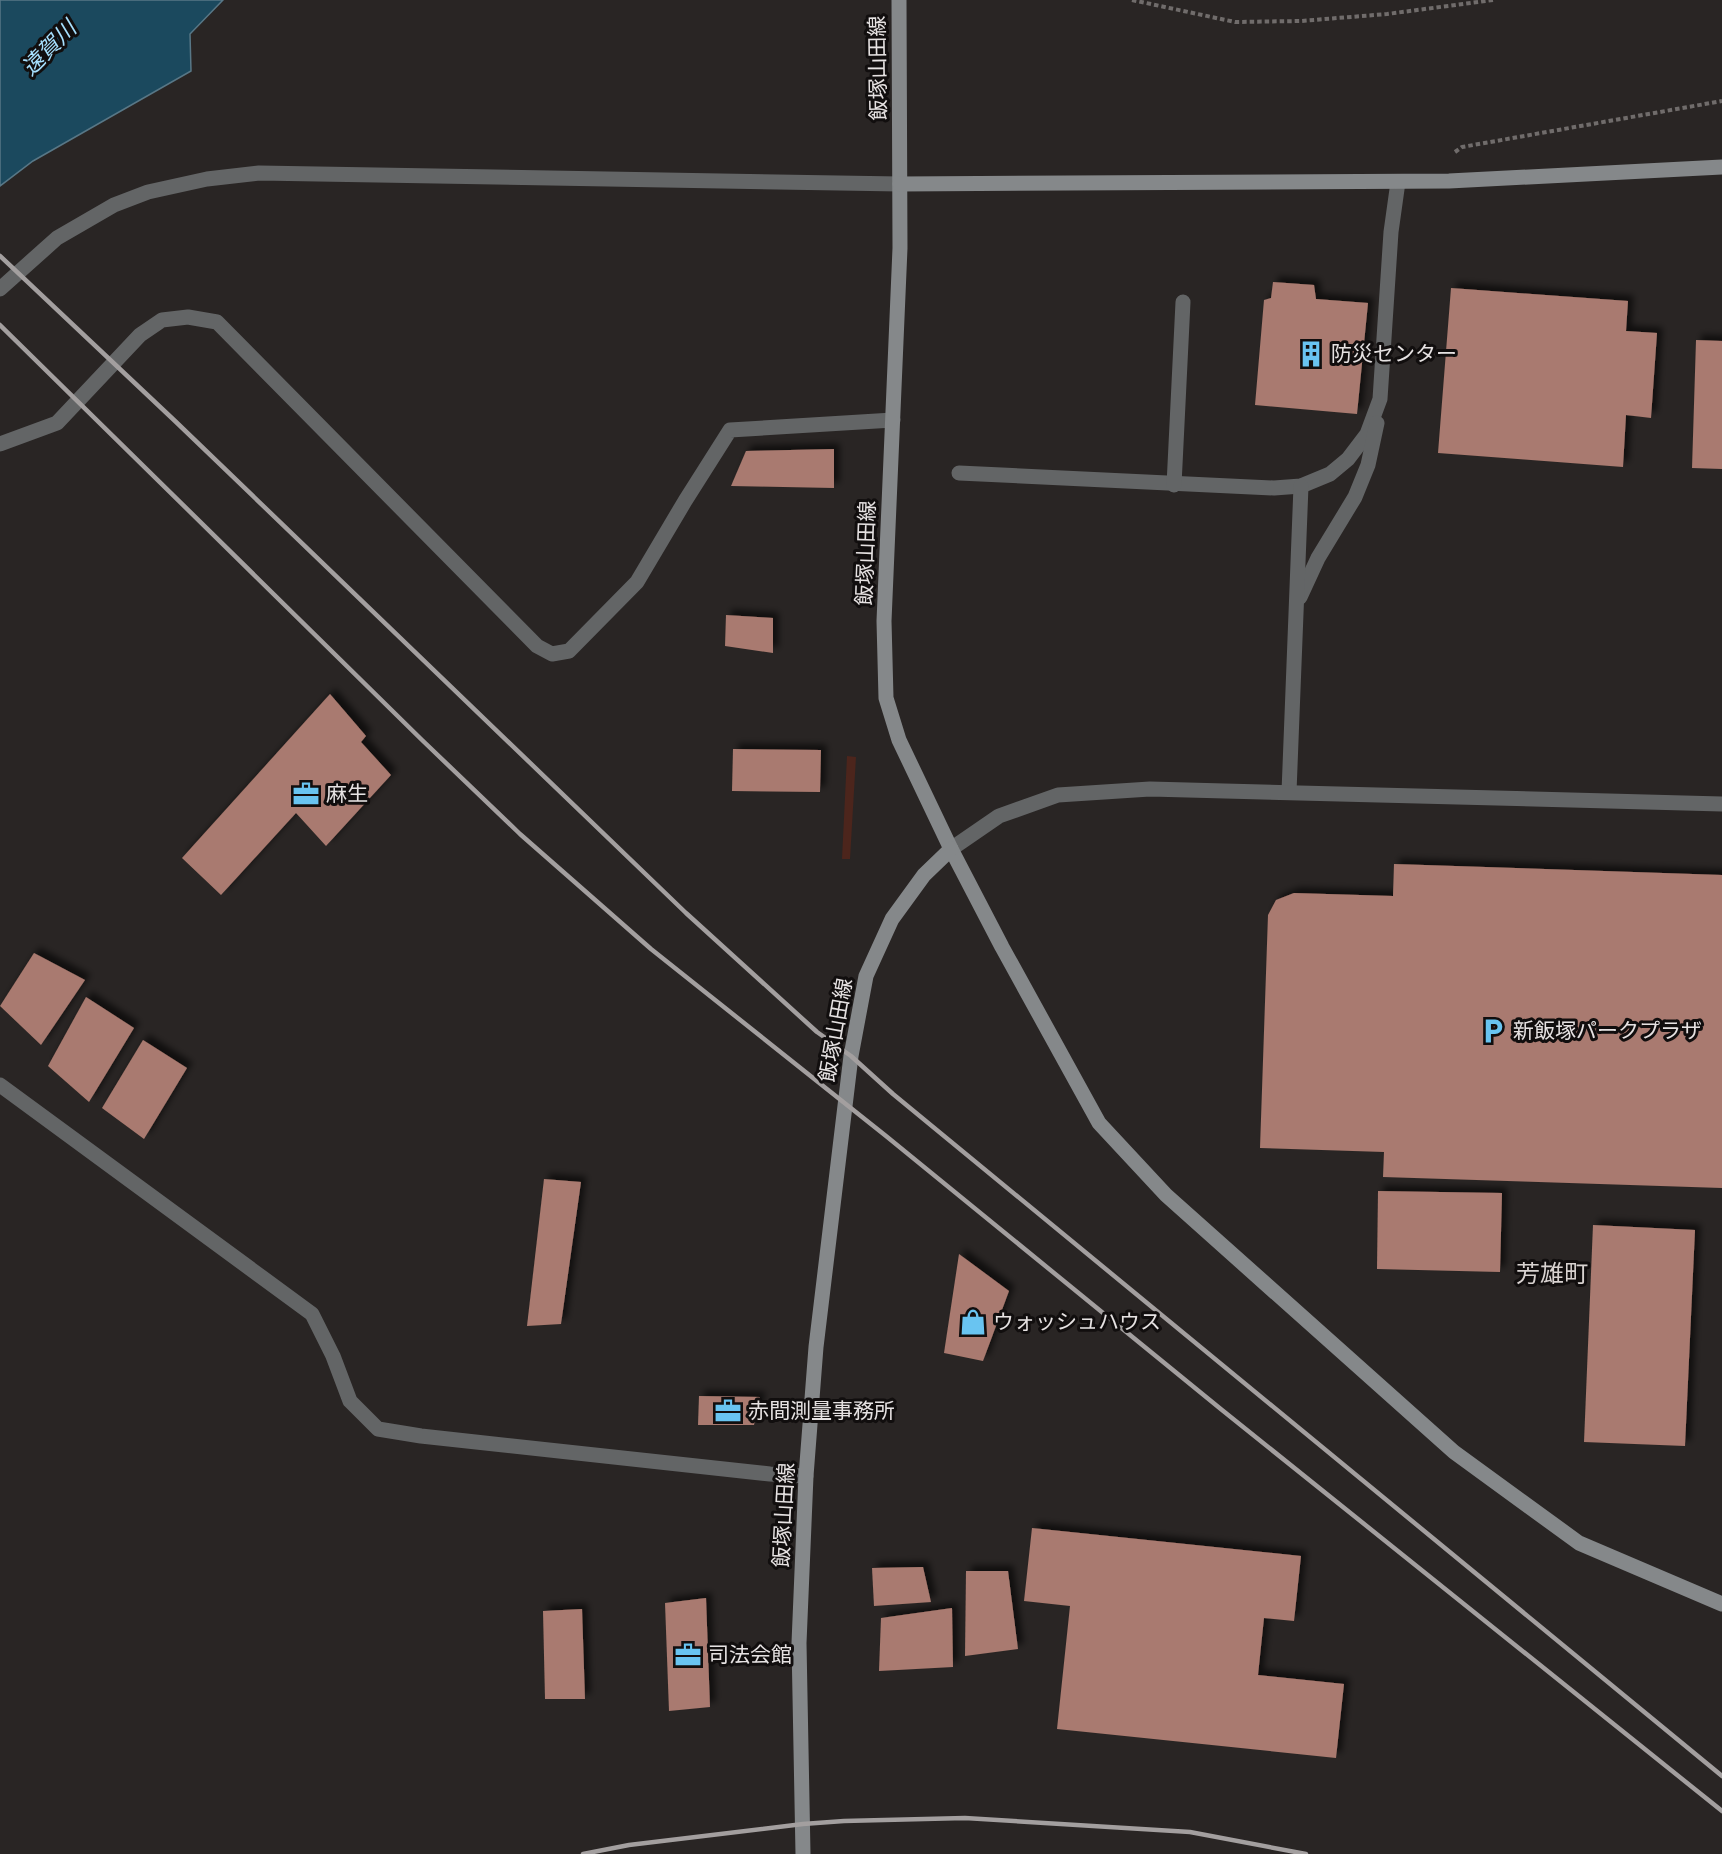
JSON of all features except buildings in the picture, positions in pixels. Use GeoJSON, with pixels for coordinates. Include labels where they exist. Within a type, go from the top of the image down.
{"type":"FeatureCollection","features":[{"type":"Feature","properties":{"kind":"street","name":"飯塚山田線"},"geometry":{"type":"LineString","coordinates":[[803,1854],[800,1643],[806,1476],[816,1347],[845,1103],[866,975],[892,919],[924,875],[951,849],[899,740],[885,698],[884,621],[900,248],[899,0]]}},
{"type":"Feature","properties":{"kind":"street"},"geometry":{"type":"LineString","coordinates":[[0,288],[57,238],[114,205],[148,192],[207,179],[259,172],[900,184],[1449,181],[1722,167]]}},
{"type":"Feature","properties":{"kind":"street"},"geometry":{"type":"LineString","coordinates":[[1297,606],[1318,558],[1355,497],[1371,455],[1380,399],[1391,232],[1398,182]]}},
{"type":"Feature","properties":{"kind":"street"},"geometry":{"type":"LineString","coordinates":[[1174,485],[1183,302]]}},
{"type":"Feature","properties":{"kind":"street"},"geometry":{"type":"LineString","coordinates":[[0,444],[57,423],[140,335],[162,320],[188,317],[217,322],[537,646],[552,654],[570,651],[637,582],[730,430],[892,420]]}},
{"type":"Feature","properties":{"kind":"street"},"geometry":{"type":"LineString","coordinates":[[959,474],[1256,488],[1301,486],[1330,474],[1348,459],[1367,434],[1380,399]]}},
{"type":"Feature","properties":{"kind":"street"},"geometry":{"type":"LineString","coordinates":[[1289,792],[1301,486]]}},
{"type":"Feature","properties":{"kind":"street"},"geometry":{"type":"LineString","coordinates":[[1722,804],[1150,789],[1058,795],[999,816],[951,849],[1099,1123],[1166,1194],[1454,1452],[1579,1543],[1722,1604]]}},
{"type":"Feature","properties":{"kind":"street"},"geometry":{"type":"LineString","coordinates":[[0,1085],[312,1314],[333,1356],[350,1401],[378,1428],[421,1436],[758,1473],[806,1476]]}},
{"type":"Feature","properties":{"kind":"path"},"geometry":{"type":"LineString","coordinates":[[1132,0],[1235,22],[1301,21],[1387,14],[1493,0]]}},
{"type":"Feature","properties":{"kind":"path"},"geometry":{"type":"LineString","coordinates":[[1454,153],[1462,147],[1722,101]]}},
{"type":"Feature","properties":{"kind":"shaded area"},"geometry":{"type":"Polygon","coordinates":[[[847,756],[856,757],[850,859],[842,859],[847,756]]]}},
{"type":"Feature","properties":{"kind":"water","name":"遠賀川"},"geometry":{"type":"Polygon","coordinates":[[[0,0],[223,0],[190,34],[191,71],[33,161],[0,186],[0,0]]]}},
{"type":"Feature","properties":{"kind":"railway"},"geometry":{"type":"LineString","coordinates":[[0,256],[175,421],[686,913],[817,1032],[851,1056],[893,1094],[1722,1776]]}},
{"type":"Feature","properties":{"kind":"railway"},"geometry":{"type":"LineString","coordinates":[[0,325],[520,834],[651,949],[1722,1811]]}},
{"type":"Feature","properties":{"kind":"railway"},"geometry":{"type":"LineString","coordinates":[[583,1854],[629,1845],[803,1824],[965,1818],[1190,1832],[1306,1854]]}},
{"type":"Feature","properties":{"kind":"place","name":"防災センター"},"geometry":{"type":"Point","coordinates":[1311,354]}},
{"type":"Feature","properties":{"kind":"place","name":"麻生"},"geometry":{"type":"Point","coordinates":[306,794]}},
{"type":"Feature","properties":{"kind":"place","name":"新飯塚パークプラザ"},"geometry":{"type":"Point","coordinates":[1493,1031]}},
{"type":"Feature","properties":{"kind":"place","name":"ウォッシュハウス"},"geometry":{"type":"Point","coordinates":[973,1322]}},
{"type":"Feature","properties":{"kind":"place","name":"赤間測量事務所"},"geometry":{"type":"Point","coordinates":[728,1411]}},
{"type":"Feature","properties":{"kind":"place","name":"司法会館"},"geometry":{"type":"Point","coordinates":[688,1655]}},
{"type":"Feature","properties":{"kind":"district","name":"芳雄町"},"geometry":{"type":"Point","coordinates":[1552,1274]}}]}
